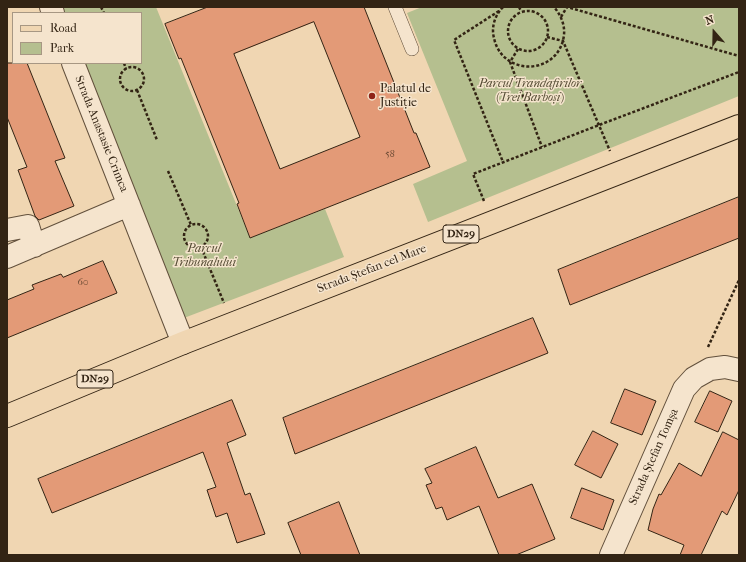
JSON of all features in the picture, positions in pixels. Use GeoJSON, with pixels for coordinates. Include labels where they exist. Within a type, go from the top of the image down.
{"type":"FeatureCollection","features":[{"type":"Feature","properties":{"kind":"main road","name":"Strada Ștefan cel Mare"},"geometry":{"type":"LineString","coordinates":[[7,416],[232,323],[739,126]]}},
{"type":"Feature","properties":{"kind":"street","name":"Strada Anastasie Crimca"},"geometry":{"type":"LineString","coordinates":[[73,64],[182,343]]}},
{"type":"Feature","properties":{"kind":"street","name":"Strada Anastasie Crimca"},"geometry":{"type":"LineString","coordinates":[[7,257],[129,206]]}},
{"type":"Feature","properties":{"kind":"street"},"geometry":{"type":"LineString","coordinates":[[7,230],[28,226],[34,246]]}},
{"type":"Feature","properties":{"kind":"street"},"geometry":{"type":"LineString","coordinates":[[702,374],[725,367],[739,370]]}},
{"type":"Feature","properties":{"kind":"street","name":"Strada Ștefan Tomșa"},"geometry":{"type":"LineString","coordinates":[[611,555],[684,389],[702,374]]}},
{"type":"Feature","properties":{"kind":"lane"},"geometry":{"type":"LineString","coordinates":[[395,7],[412,49]]}},
{"type":"Feature","properties":{"kind":"path"},"geometry":{"type":"LineString","coordinates":[[503,7],[494,22],[493,34],[495,45],[501,55],[510,62],[520,66],[531,67],[542,65],[551,60],[563,41],[564,29],[561,17],[554,7]]}},
{"type":"Feature","properties":{"kind":"path"},"geometry":{"type":"LineString","coordinates":[[519,7],[521,11]]}},
{"type":"Feature","properties":{"kind":"path"},"geometry":{"type":"LineString","coordinates":[[561,17],[567,8],[739,56]]}},
{"type":"Feature","properties":{"kind":"path"},"geometry":{"type":"LineString","coordinates":[[521,11],[534,11],[539,14],[547,24],[548,30],[545,42],[536,50],[524,51],[518,49],[509,39],[507,32],[508,26],[515,15],[521,11]]}},
{"type":"Feature","properties":{"kind":"path"},"geometry":{"type":"LineString","coordinates":[[499,12],[454,40],[502,162]]}},
{"type":"Feature","properties":{"kind":"path"},"geometry":{"type":"LineString","coordinates":[[547,37],[563,41]]}},
{"type":"Feature","properties":{"kind":"path"},"geometry":{"type":"LineString","coordinates":[[563,41],[619,173]]}},
{"type":"Feature","properties":{"kind":"path"},"geometry":{"type":"LineString","coordinates":[[510,62],[518,49]]}},
{"type":"Feature","properties":{"kind":"path"},"geometry":{"type":"LineString","coordinates":[[510,62],[542,147]]}},
{"type":"Feature","properties":{"kind":"path"},"geometry":{"type":"LineString","coordinates":[[124,64],[126,69]]}},
{"type":"Feature","properties":{"kind":"path"},"geometry":{"type":"LineString","coordinates":[[137,68],[142,73],[144,81],[137,90],[133,91],[126,89],[121,82],[121,75],[126,69],[137,68]]}},
{"type":"Feature","properties":{"kind":"path"},"geometry":{"type":"LineString","coordinates":[[492,222],[473,174],[739,72]]}},
{"type":"Feature","properties":{"kind":"path"},"geometry":{"type":"LineString","coordinates":[[137,90],[156,140]]}},
{"type":"Feature","properties":{"kind":"path"},"geometry":{"type":"LineString","coordinates":[[168,171],[191,225]]}},
{"type":"Feature","properties":{"kind":"path"},"geometry":{"type":"LineString","coordinates":[[195,224],[203,226],[208,233],[207,241],[201,247],[189,247],[184,241],[183,237],[185,230],[191,225],[195,224]]}},
{"type":"Feature","properties":{"kind":"path"},"geometry":{"type":"LineString","coordinates":[[201,247],[232,323]]}},
{"type":"Feature","properties":{"kind":"path"},"geometry":{"type":"LineString","coordinates":[[702,374],[739,280]]}},
{"type":"Feature","properties":{"kind":"green space","name":"Parcul Tribunalului"},"geometry":{"type":"Polygon","coordinates":[[[61,7],[156,7],[250,238],[325,209],[344,257],[176,321],[74,64],[142,64],[142,12],[56,12],[61,7]]]}},
{"type":"Feature","properties":{"kind":"green space","name":"Parcul Trandafirilor (Trei Barboși)"},"geometry":{"type":"Polygon","coordinates":[[[422,7],[739,7],[739,96],[428,222],[413,184],[467,161],[407,13],[422,7]]]}},
{"type":"Feature","properties":{"kind":"building","name":"Palatul de Justiție"},"geometry":{"type":"Polygon","coordinates":[[[208,7],[364,7],[414,133],[416,133],[430,167],[250,238],[237,204],[239,203],[181,58],[179,59],[165,24],[208,7]],[[314,22],[234,54],[280,169],[360,137],[314,22]]]}},
{"type":"Feature","properties":{"kind":"building"},"geometry":{"type":"Polygon","coordinates":[[[7,63],[27,64],[65,158],[55,161],[74,206],[39,220],[35,216],[18,170],[27,167],[7,117],[7,63]]]}},
{"type":"Feature","properties":{"kind":"building"},"geometry":{"type":"Polygon","coordinates":[[[739,197],[739,238],[570,305],[558,270],[739,197]]]}},
{"type":"Feature","properties":{"kind":"building"},"geometry":{"type":"Polygon","coordinates":[[[103,261],[117,293],[7,338],[7,300],[34,289],[32,285],[61,274],[63,277],[103,261]]]}},
{"type":"Feature","properties":{"kind":"building"},"geometry":{"type":"Polygon","coordinates":[[[533,318],[548,353],[295,454],[283,418],[533,318]]]}},
{"type":"Feature","properties":{"kind":"building"},"geometry":{"type":"Polygon","coordinates":[[[625,389],[656,401],[642,435],[611,423],[625,389]]]}},
{"type":"Feature","properties":{"kind":"building"},"geometry":{"type":"Polygon","coordinates":[[[710,391],[732,401],[718,432],[695,422],[710,391]]]}},
{"type":"Feature","properties":{"kind":"building"},"geometry":{"type":"Polygon","coordinates":[[[232,400],[246,435],[227,443],[245,495],[250,493],[265,534],[237,543],[227,513],[216,517],[207,490],[216,487],[203,452],[52,513],[38,479],[232,400]]]}},
{"type":"Feature","properties":{"kind":"building"},"geometry":{"type":"Polygon","coordinates":[[[593,431],[618,444],[601,478],[575,465],[593,431]]]}},
{"type":"Feature","properties":{"kind":"building"},"geometry":{"type":"Polygon","coordinates":[[[723,432],[739,440],[739,490],[727,515],[722,511],[701,555],[680,555],[684,545],[648,530],[653,509],[659,494],[661,495],[679,463],[701,476],[723,432]]]}},
{"type":"Feature","properties":{"kind":"building"},"geometry":{"type":"Polygon","coordinates":[[[476,447],[498,498],[532,484],[555,539],[516,555],[499,555],[479,506],[447,520],[442,507],[436,509],[426,485],[432,483],[425,469],[476,447]]]}},
{"type":"Feature","properties":{"kind":"building"},"geometry":{"type":"Polygon","coordinates":[[[582,488],[614,500],[603,530],[571,518],[582,488]]]}},
{"type":"Feature","properties":{"kind":"building"},"geometry":{"type":"Polygon","coordinates":[[[339,502],[360,555],[301,555],[288,523],[339,502]]]}},
{"type":"Feature","properties":{"kind":"place","name":"Palatul de Justiție"},"geometry":{"type":"Point","coordinates":[372,96]}}]}
